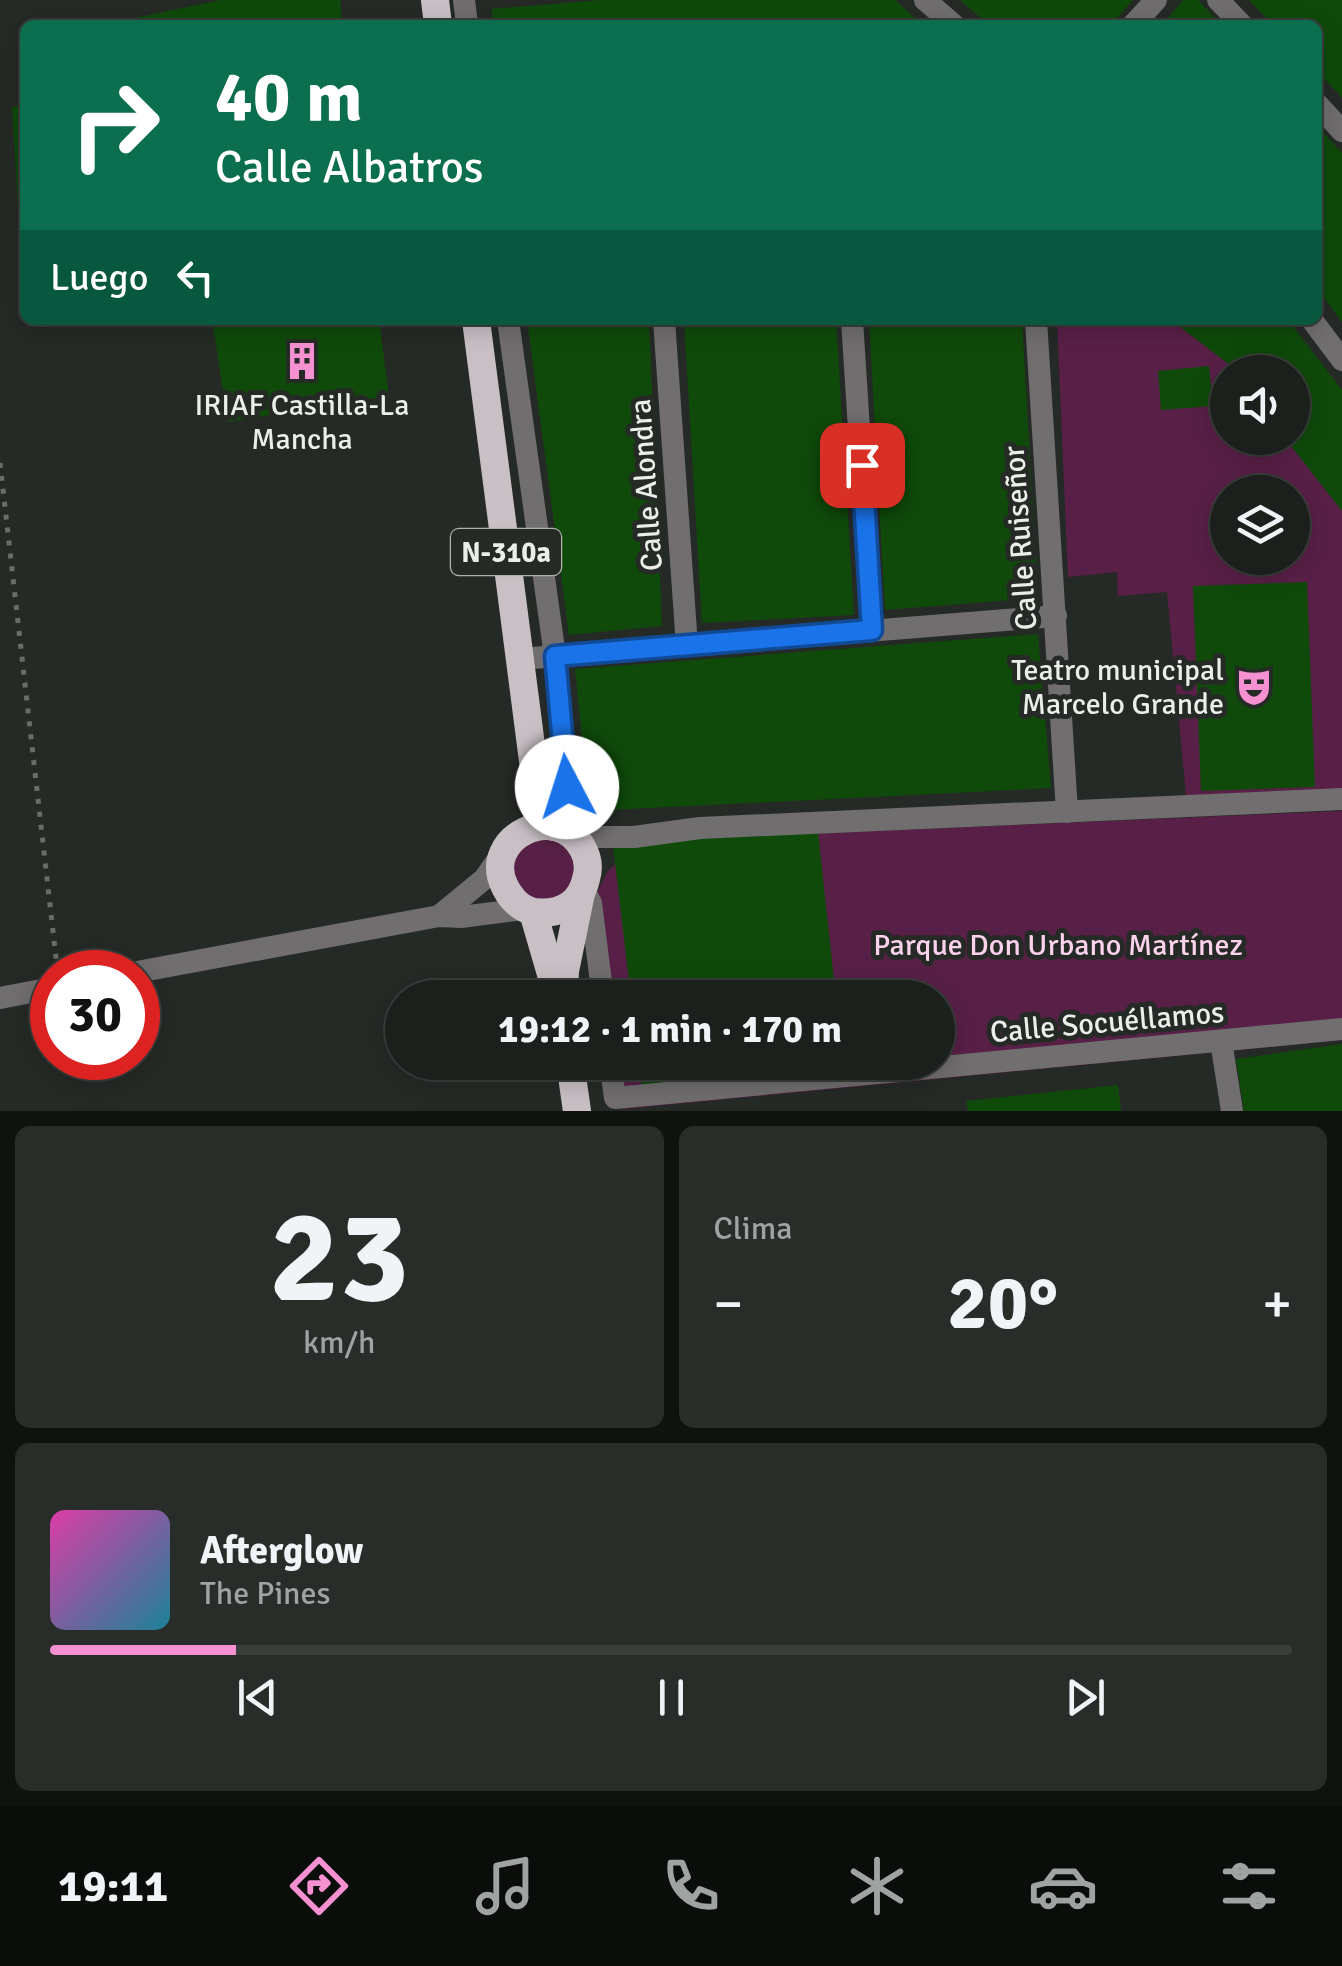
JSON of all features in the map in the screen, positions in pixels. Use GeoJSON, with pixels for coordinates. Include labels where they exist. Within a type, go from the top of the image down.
{"type":"FeatureCollection","features":[{"type":"Feature","properties":{"kind":"highway","name":"N-310a"},"geometry":{"type":"LineString","coordinates":[[477,325],[536,784],[557,828],[575,838],[584,850],[589,868],[584,888]]}},
{"type":"Feature","properties":{"kind":"highway"},"geometry":{"type":"LineString","coordinates":[[536,784],[501,864],[502,880],[512,900],[528,911],[548,914],[577,900],[584,888]]}},
{"type":"Feature","properties":{"kind":"highway"},"geometry":{"type":"LineString","coordinates":[[508,845],[530,828],[557,828]]}},
{"type":"Feature","properties":{"kind":"highway"},"geometry":{"type":"LineString","coordinates":[[564,980],[584,888]]}},
{"type":"Feature","properties":{"kind":"highway"},"geometry":{"type":"LineString","coordinates":[[528,911],[554,980]]}},
{"type":"Feature","properties":{"kind":"highway"},"geometry":{"type":"LineString","coordinates":[[573,1080],[577,1111]]}},
{"type":"Feature","properties":{"kind":"street"},"geometry":{"type":"LineString","coordinates":[[925,0],[948,20]]}},
{"type":"Feature","properties":{"kind":"street"},"geometry":{"type":"LineString","coordinates":[[1138,20],[1156,0]]}},
{"type":"Feature","properties":{"kind":"street"},"geometry":{"type":"LineString","coordinates":[[1218,0],[1237,20]]}},
{"type":"Feature","properties":{"kind":"street"},"geometry":{"type":"LineString","coordinates":[[1322,109],[1342,130]]}},
{"type":"Feature","properties":{"kind":"street"},"geometry":{"type":"LineString","coordinates":[[509,325],[555,656],[567,787],[557,828],[600,838],[634,837],[700,828],[1342,800]]}},
{"type":"Feature","properties":{"kind":"street","name":"Calle Alondra"},"geometry":{"type":"LineString","coordinates":[[664,325],[688,646]]}},
{"type":"Feature","properties":{"kind":"street"},"geometry":{"type":"LineString","coordinates":[[852,325],[872,630]]}},
{"type":"Feature","properties":{"kind":"street","name":"Calle Ruiseñor"},"geometry":{"type":"LineString","coordinates":[[1036,325],[1067,812]]}},
{"type":"Feature","properties":{"kind":"street"},"geometry":{"type":"LineString","coordinates":[[1316,325],[1342,360]]}},
{"type":"Feature","properties":{"kind":"street"},"geometry":{"type":"LineString","coordinates":[[520,659],[1056,616]]}},
{"type":"Feature","properties":{"kind":"street"},"geometry":{"type":"LineString","coordinates":[[600,980],[591,902],[584,888],[599,860],[613,846],[634,837]]}},
{"type":"Feature","properties":{"kind":"street"},"geometry":{"type":"LineString","coordinates":[[438,916],[484,879],[508,845]]}},
{"type":"Feature","properties":{"kind":"street"},"geometry":{"type":"LineString","coordinates":[[160,968],[438,916],[528,911]]}},
{"type":"Feature","properties":{"kind":"street"},"geometry":{"type":"LineString","coordinates":[[0,998],[30,992]]}},
{"type":"Feature","properties":{"kind":"street","name":"Calle Socuéllamos"},"geometry":{"type":"LineString","coordinates":[[955,1066],[1342,1028]]}},
{"type":"Feature","properties":{"kind":"street"},"geometry":{"type":"LineString","coordinates":[[1221,1041],[1232,1111]]}},
{"type":"Feature","properties":{"kind":"street","name":"Calle Socuéllamos"},"geometry":{"type":"LineString","coordinates":[[612,1080],[614,1098],[806,1080]]}},
{"type":"Feature","properties":{"kind":"path"},"geometry":{"type":"LineString","coordinates":[[0,463],[55,950]]}},
{"type":"Feature","properties":{"kind":"green space"},"geometry":{"type":"Polygon","coordinates":[[[1057,325],[1178,325],[1217,355],[1210,355],[1210,455],[1298,455],[1342,511],[1342,799],[1187,806],[1167,592],[1118,596],[1117,572],[1068,577],[1057,325]]]}},
{"type":"Feature","properties":{"kind":"green space","name":"Parque Don Urbano Martínez"},"geometry":{"type":"Polygon","coordinates":[[[1342,811],[1342,1040],[955,1077],[955,980],[607,980],[593,901],[608,871],[623,855],[671,840],[1342,811]]]}},
{"type":"Feature","properties":{"kind":"green space"},"geometry":{"type":"Polygon","coordinates":[[[555,837],[577,862],[575,885],[547,905],[516,891],[511,859],[524,842],[555,837]]]}},
{"type":"Feature","properties":{"kind":"green space","name":"Parque Don Urbano Martínez"},"geometry":{"type":"Polygon","coordinates":[[[620,1080],[925,1080],[623,1109],[620,1080]]]}},
{"type":"Feature","properties":{"kind":"building"},"geometry":{"type":"Polygon","coordinates":[[[221,0],[340,0],[342,20],[130,20],[221,0]]]}},
{"type":"Feature","properties":{"kind":"building"},"geometry":{"type":"Polygon","coordinates":[[[600,0],[895,0],[917,20],[493,20],[492,9],[600,0]]]}},
{"type":"Feature","properties":{"kind":"building"},"geometry":{"type":"Polygon","coordinates":[[[960,0],[1133,0],[1115,20],[983,20],[960,0]]]}},
{"type":"Feature","properties":{"kind":"building"},"geometry":{"type":"Polygon","coordinates":[[[1183,0],[1198,0],[1217,20],[1166,20],[1183,0]]]}},
{"type":"Feature","properties":{"kind":"building"},"geometry":{"type":"Polygon","coordinates":[[[1249,0],[1342,0],[1342,98],[1322,76],[1322,20],[1268,20],[1249,0]]]}},
{"type":"Feature","properties":{"kind":"building"},"geometry":{"type":"Polygon","coordinates":[[[20,106],[20,208],[18,208],[12,107],[20,106]]]}},
{"type":"Feature","properties":{"kind":"building"},"geometry":{"type":"Polygon","coordinates":[[[1322,131],[1342,153],[1342,322],[1322,295],[1322,131]]]}},
{"type":"Feature","properties":{"kind":"building","name":"IRIAF Castilla-La Mancha"},"geometry":{"type":"Polygon","coordinates":[[[213,325],[380,325],[389,396],[228,422],[213,325]]]}},
{"type":"Feature","properties":{"kind":"building"},"geometry":{"type":"Polygon","coordinates":[[[528,325],[649,325],[662,626],[569,635],[528,325]]]}},
{"type":"Feature","properties":{"kind":"building"},"geometry":{"type":"Polygon","coordinates":[[[684,325],[836,325],[854,615],[702,623],[684,325]]]}},
{"type":"Feature","properties":{"kind":"building"},"geometry":{"type":"Polygon","coordinates":[[[869,325],[1022,325],[1038,598],[885,610],[869,325]]]}},
{"type":"Feature","properties":{"kind":"building"},"geometry":{"type":"Polygon","coordinates":[[[1178,325],[1292,325],[1342,390],[1342,511],[1298,455],[1310,455],[1310,355],[1217,355],[1178,325]]]}},
{"type":"Feature","properties":{"kind":"building"},"geometry":{"type":"Polygon","coordinates":[[[1209,366],[1210,406],[1161,410],[1158,371],[1209,366]]]}},
{"type":"Feature","properties":{"kind":"building","name":"Teatro municipal Marcelo Grande"},"geometry":{"type":"Polygon","coordinates":[[[1307,582],[1315,787],[1201,791],[1193,586],[1307,582]]]}},
{"type":"Feature","properties":{"kind":"building"},"geometry":{"type":"Polygon","coordinates":[[[1038,634],[1051,788],[589,811],[575,669],[1038,634]]]}},
{"type":"Feature","properties":{"kind":"building"},"geometry":{"type":"Polygon","coordinates":[[[817,823],[834,980],[629,980],[613,846],[817,823]]]}},
{"type":"Feature","properties":{"kind":"building"},"geometry":{"type":"Polygon","coordinates":[[[1342,1044],[1342,1111],[1244,1111],[1236,1059],[1342,1044]]]}},
{"type":"Feature","properties":{"kind":"building"},"geometry":{"type":"Polygon","coordinates":[[[641,1080],[804,1080],[643,1096],[641,1080]]]}},
{"type":"Feature","properties":{"kind":"building"},"geometry":{"type":"Polygon","coordinates":[[[1118,1085],[1121,1111],[968,1111],[966,1101],[1118,1085]]]}},
{"type":"Feature","properties":{"kind":"place","name":"IRIAF Castilla-La Mancha"},"geometry":{"type":"Point","coordinates":[302,361]}},
{"type":"Feature","properties":{"kind":"place","name":"Teatro municipal Marcelo Grande"},"geometry":{"type":"Point","coordinates":[1254,687]}},
{"type":"Feature","properties":{"kind":"route"},"geometry":{"type":"LineString","coordinates":[[567,787],[555,656],[872,630],[862,465]]}}]}
